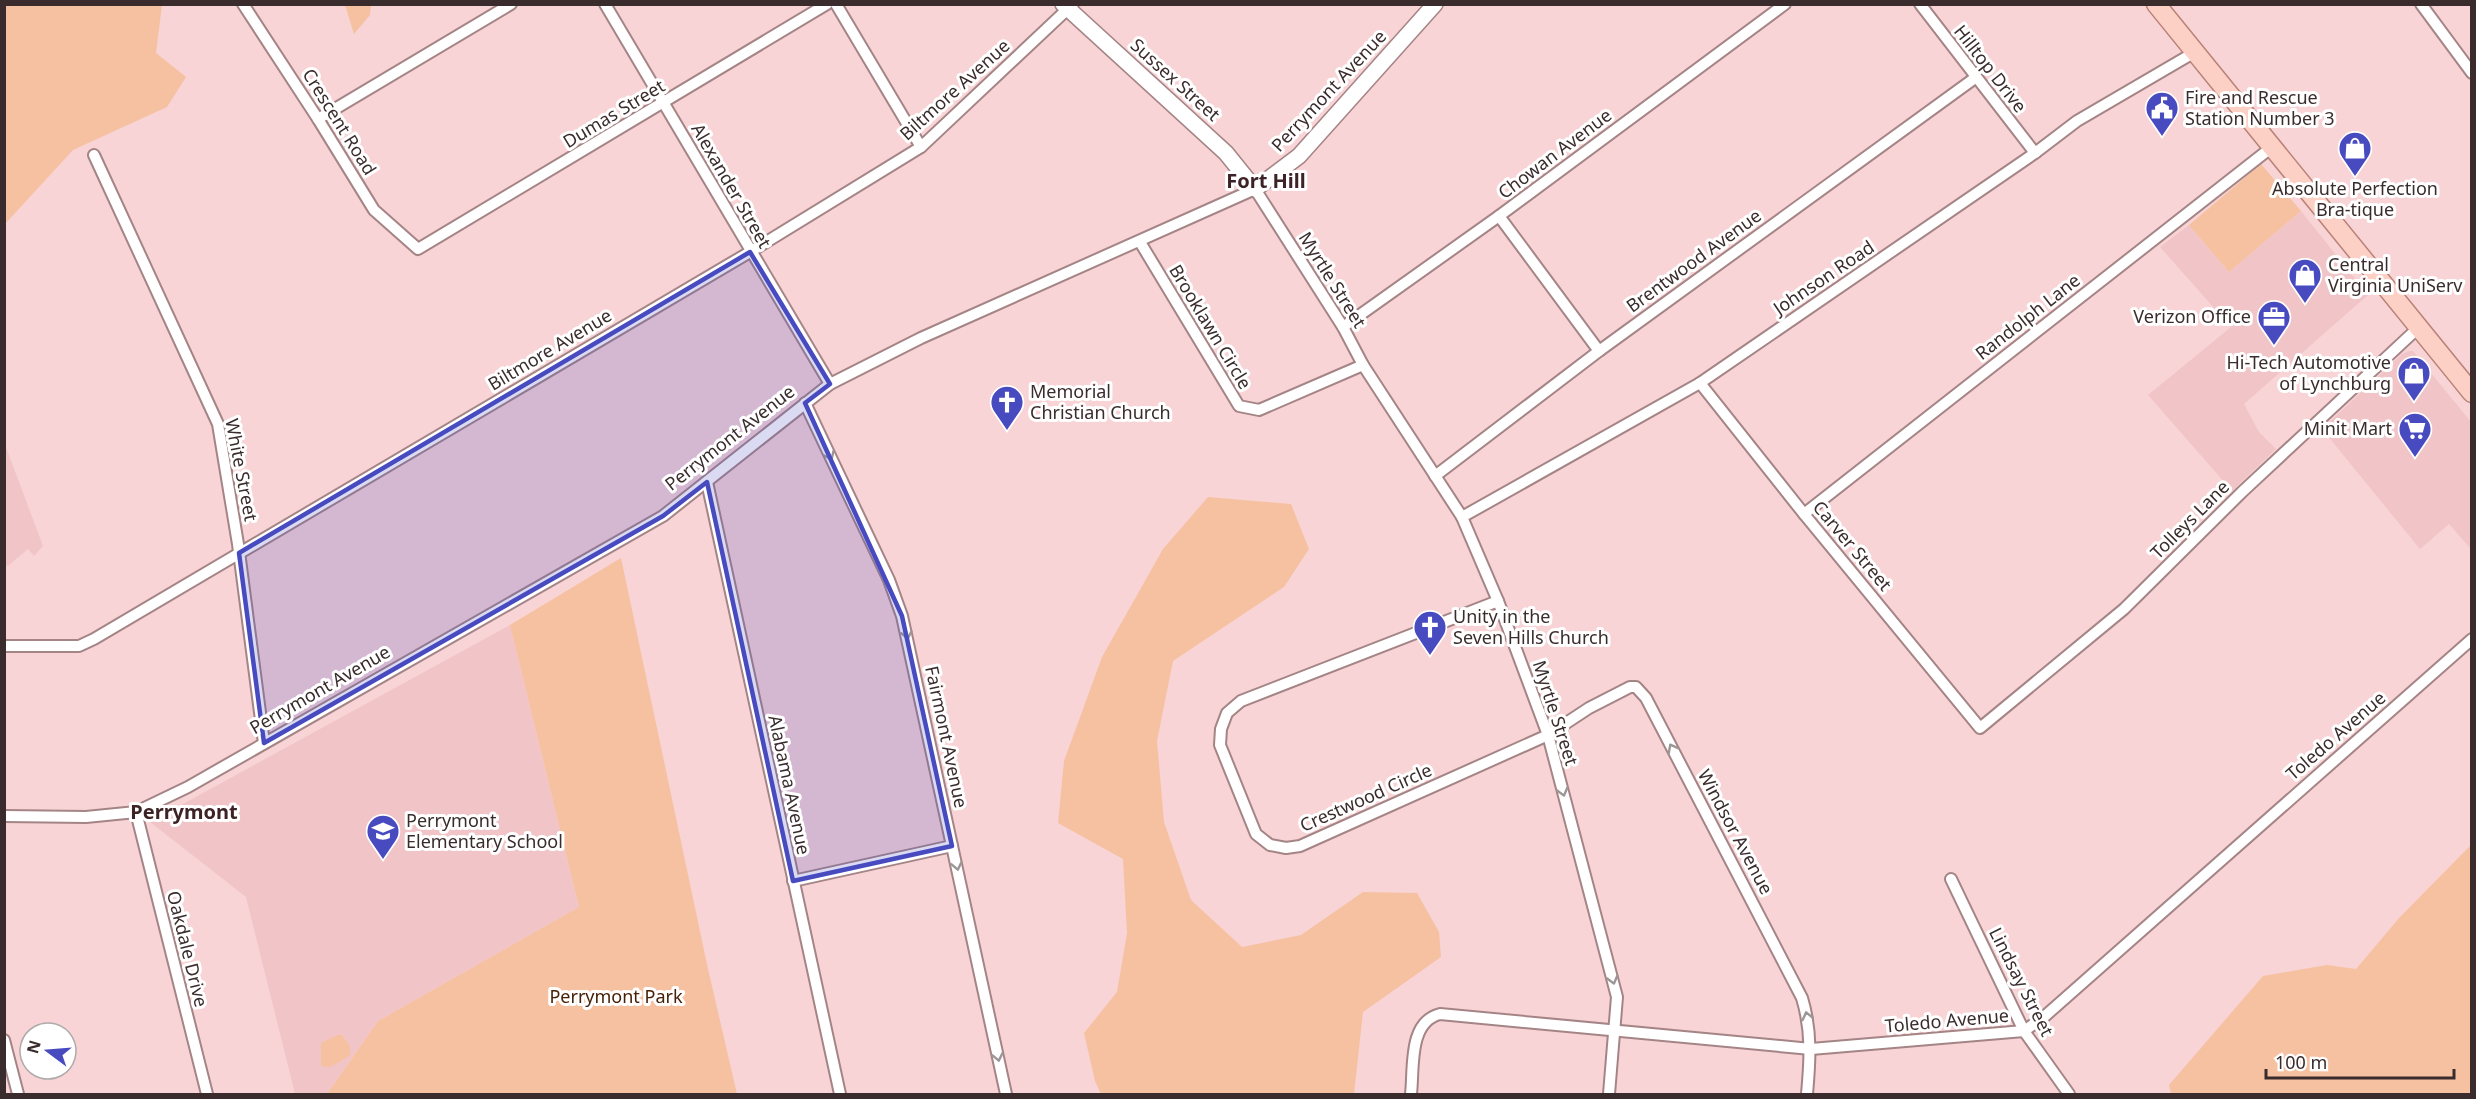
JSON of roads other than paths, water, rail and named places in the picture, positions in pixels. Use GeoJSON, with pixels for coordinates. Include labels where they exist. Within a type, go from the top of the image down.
{"type":"FeatureCollection","features":[{"type":"Feature","properties":{"kind":"main road"},"geometry":{"type":"LineString","coordinates":[[2157,4],[2472,393]]}},
{"type":"Feature","properties":{"kind":"street","name":"Crescent Road"},"geometry":{"type":"LineString","coordinates":[[243,4],[375,210],[418,249]]}},
{"type":"Feature","properties":{"kind":"street"},"geometry":{"type":"LineString","coordinates":[[318,119],[511,4]]}},
{"type":"Feature","properties":{"kind":"street","name":"Alexander Street"},"geometry":{"type":"LineString","coordinates":[[605,4],[830,384]]}},
{"type":"Feature","properties":{"kind":"street","name":"Dumas Street"},"geometry":{"type":"LineString","coordinates":[[418,249],[827,4]]}},
{"type":"Feature","properties":{"kind":"street"},"geometry":{"type":"LineString","coordinates":[[836,4],[921,147]]}},
{"type":"Feature","properties":{"kind":"street","name":"Perrymont Avenue"},"geometry":{"type":"LineString","coordinates":[[4,816],[86,817],[136,812],[188,787],[663,516],[830,384],[921,338],[1255,189],[1299,156],[1435,4]]}},
{"type":"Feature","properties":{"kind":"street","name":"Chowan Avenue"},"geometry":{"type":"LineString","coordinates":[[1343,327],[1499,216],[1785,4]]}},
{"type":"Feature","properties":{"kind":"street","name":"Hilltop Drive"},"geometry":{"type":"LineString","coordinates":[[1920,4],[2035,153]]}},
{"type":"Feature","properties":{"kind":"street"},"geometry":{"type":"LineString","coordinates":[[2421,4],[2472,73]]}},
{"type":"Feature","properties":{"kind":"street","name":"Biltmore Avenue"},"geometry":{"type":"LineString","coordinates":[[4,646],[79,646],[750,252],[921,147],[1068,6]]}},
{"type":"Feature","properties":{"kind":"street","name":"Sussex Street"},"geometry":{"type":"LineString","coordinates":[[1068,6],[1226,153],[1255,189]]}},
{"type":"Feature","properties":{"kind":"street","name":"Johnson Road"},"geometry":{"type":"LineString","coordinates":[[1462,517],[1700,383],[2035,153],[2077,121],[2195,52]]}},
{"type":"Feature","properties":{"kind":"street","name":"Brentwood Avenue"},"geometry":{"type":"LineString","coordinates":[[1435,476],[1599,351],[1975,78]]}},
{"type":"Feature","properties":{"kind":"street","name":"Randolph Lane"},"geometry":{"type":"LineString","coordinates":[[1804,514],[2272,147]]}},
{"type":"Feature","properties":{"kind":"street","name":"White Street"},"geometry":{"type":"LineString","coordinates":[[94,155],[218,424],[239,553],[264,743]]}},
{"type":"Feature","properties":{"kind":"street","name":"Myrtle Street"},"geometry":{"type":"LineString","coordinates":[[1255,189],[1343,327],[1362,365],[1462,517],[1498,601],[1548,735],[1617,997],[1616,1032],[1609,1095]]}},
{"type":"Feature","properties":{"kind":"street"},"geometry":{"type":"LineString","coordinates":[[1499,216],[1599,351]]}},
{"type":"Feature","properties":{"kind":"street","name":"Brooklawn Circle"},"geometry":{"type":"LineString","coordinates":[[1140,242],[1239,406],[1258,410],[1362,365]]}},
{"type":"Feature","properties":{"kind":"street","name":"Tolleys Lane"},"geometry":{"type":"LineString","coordinates":[[1980,728],[2124,609],[2242,492],[2418,328]]}},
{"type":"Feature","properties":{"kind":"street","name":"Carver Street"},"geometry":{"type":"LineString","coordinates":[[1700,383],[1804,514],[1980,728]]}},
{"type":"Feature","properties":{"kind":"street","name":"Fairmont Avenue"},"geometry":{"type":"LineString","coordinates":[[805,403],[889,580],[902,616],[1006,1095]]}},
{"type":"Feature","properties":{"kind":"street","name":"Alabama Avenue"},"geometry":{"type":"LineString","coordinates":[[707,482],[840,1095]]}},
{"type":"Feature","properties":{"kind":"street","name":"Crestwood Circle"},"geometry":{"type":"LineString","coordinates":[[1498,601],[1241,701],[1227,713],[1221,729],[1220,745],[1256,834],[1270,845],[1286,848],[1300,846],[1548,735]]}},
{"type":"Feature","properties":{"kind":"street","name":"Toledo Avenue"},"geometry":{"type":"LineString","coordinates":[[1411,1095],[1417,1034],[1426,1021],[1440,1014],[1811,1049],[2024,1031],[2045,1016],[2472,639]]}},
{"type":"Feature","properties":{"kind":"street","name":"Windsor Avenue"},"geometry":{"type":"LineString","coordinates":[[1548,735],[1589,708],[1630,687],[1641,690],[1802,998],[1809,1019],[1811,1049],[1807,1095]]}},
{"type":"Feature","properties":{"kind":"street","name":"Oakdale Drive"},"geometry":{"type":"LineString","coordinates":[[136,812],[207,1095]]}},
{"type":"Feature","properties":{"kind":"street"},"geometry":{"type":"LineString","coordinates":[[793,880],[952,846]]}},
{"type":"Feature","properties":{"kind":"street","name":"Lindsay Street"},"geometry":{"type":"LineString","coordinates":[[1952,879],[2024,1031],[2069,1095]]}},
{"type":"Feature","properties":{"kind":"street"},"geometry":{"type":"LineString","coordinates":[[4,1041],[18,1095]]}},
{"type":"Feature","properties":{"kind":"place","name":"Fire and Rescue Station Number 3"},"geometry":{"type":"Point","coordinates":[2162,137]}},
{"type":"Feature","properties":{"kind":"place","name":"Absolute Perfection Bra-tique"},"geometry":{"type":"Point","coordinates":[2355,177]}},
{"type":"Feature","properties":{"kind":"place","name":"Central Virginia UniServ"},"geometry":{"type":"Point","coordinates":[2305,304]}},
{"type":"Feature","properties":{"kind":"place","name":"Verizon Office"},"geometry":{"type":"Point","coordinates":[2274,346]}},
{"type":"Feature","properties":{"kind":"place","name":"Hi-Tech Automotive of Lynchburg"},"geometry":{"type":"Point","coordinates":[2414,402]}},
{"type":"Feature","properties":{"kind":"place","name":"Memorial Christian Church"},"geometry":{"type":"Point","coordinates":[1007,431]}},
{"type":"Feature","properties":{"kind":"place","name":"Minit Mart"},"geometry":{"type":"Point","coordinates":[2415,458]}},
{"type":"Feature","properties":{"kind":"place","name":"Unity in the Seven Hills Church"},"geometry":{"type":"Point","coordinates":[1430,656]}},
{"type":"Feature","properties":{"kind":"place","name":"Perrymont Elementary School"},"geometry":{"type":"Point","coordinates":[383,860]}},
{"type":"Feature","properties":{"kind":"district","name":"Fort Hill"},"geometry":{"type":"Point","coordinates":[1266,181]}},
{"type":"Feature","properties":{"kind":"district","name":"Perrymont"},"geometry":{"type":"Point","coordinates":[184,812]}},
{"type":"Feature","properties":{"kind":"park label","name":"Perrymont Park"},"geometry":{"type":"Point","coordinates":[616,997]}}]}
